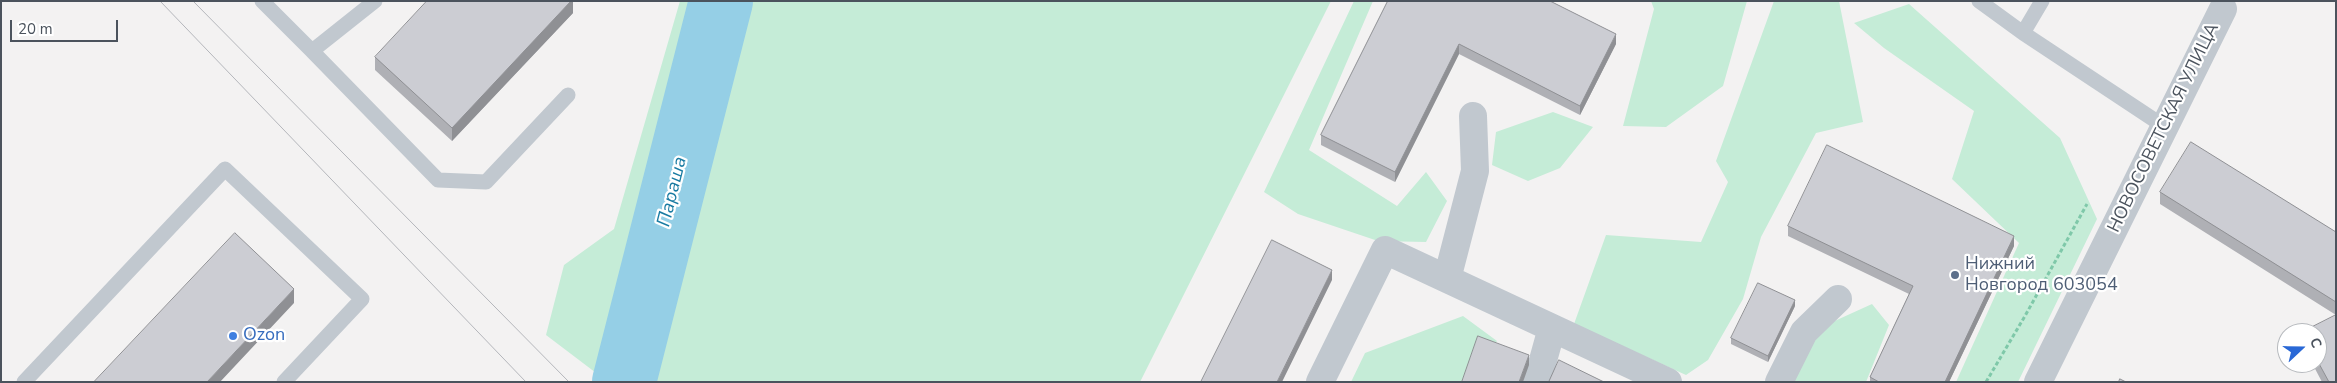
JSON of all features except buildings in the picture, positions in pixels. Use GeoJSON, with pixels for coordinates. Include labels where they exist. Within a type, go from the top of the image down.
{"type":"FeatureCollection","features":[{"type":"Feature","properties":{"kind":"street","name":"НОВОСОВЕТСКАЯ УЛИЦА"},"geometry":{"type":"LineString","coordinates":[[2038,382],[2223,9]]}},
{"type":"Feature","properties":{"kind":"street"},"geometry":{"type":"LineString","coordinates":[[1447,279],[1476,171],[1473,116]]}},
{"type":"Feature","properties":{"kind":"street"},"geometry":{"type":"LineString","coordinates":[[1320,382],[1384,250],[1668,382]]}},
{"type":"Feature","properties":{"kind":"street"},"geometry":{"type":"LineString","coordinates":[[1779,382],[1804,332],[1838,299]]}},
{"type":"Feature","properties":{"kind":"street"},"geometry":{"type":"LineString","coordinates":[[1537,382],[1552,328]]}},
{"type":"Feature","properties":{"kind":"lane"},"geometry":{"type":"LineString","coordinates":[[262,1],[438,180],[486,182],[568,95]]}},
{"type":"Feature","properties":{"kind":"lane"},"geometry":{"type":"LineString","coordinates":[[312,51],[375,1]]}},
{"type":"Feature","properties":{"kind":"lane"},"geometry":{"type":"LineString","coordinates":[[1979,1],[2023,33],[2165,127]]}},
{"type":"Feature","properties":{"kind":"lane"},"geometry":{"type":"LineString","coordinates":[[2023,33],[2042,1]]}},
{"type":"Feature","properties":{"kind":"lane"},"geometry":{"type":"LineString","coordinates":[[24,382],[225,169],[362,299],[284,382]]}},
{"type":"Feature","properties":{"kind":"path"},"geometry":{"type":"LineString","coordinates":[[1986,382],[2091,197]]}},
{"type":"Feature","properties":{"kind":"green space"},"geometry":{"type":"Polygon","coordinates":[[[680,1],[1331,1],[1140,382],[608,382],[546,335],[564,265],[614,229],[680,1]]]}},
{"type":"Feature","properties":{"kind":"green space"},"geometry":{"type":"Polygon","coordinates":[[[1354,1],[1373,1],[1309,150],[1397,206],[1426,172],[1447,201],[1426,242],[1378,241],[1298,214],[1264,192],[1354,1]]]}},
{"type":"Feature","properties":{"kind":"green space"},"geometry":{"type":"Polygon","coordinates":[[[1651,1],[1747,1],[1723,86],[1666,127],[1623,126],[1654,9],[1651,1]]]}},
{"type":"Feature","properties":{"kind":"green space"},"geometry":{"type":"Polygon","coordinates":[[[1774,1],[1839,1],[1863,122],[1816,133],[1761,237],[1743,299],[1708,360],[1686,375],[1574,324],[1606,235],[1701,242],[1728,182],[1716,161],[1774,1]]]}},
{"type":"Feature","properties":{"kind":"green space"},"geometry":{"type":"Polygon","coordinates":[[[1909,4],[2060,138],[2097,219],[2018,382],[1956,382],[2019,243],[1952,179],[1974,111],[1884,48],[1854,23],[1909,4]]]}},
{"type":"Feature","properties":{"kind":"green space"},"geometry":{"type":"Polygon","coordinates":[[[1553,112],[1593,127],[1560,168],[1528,181],[1492,165],[1496,132],[1553,112]]]}},
{"type":"Feature","properties":{"kind":"green space"},"geometry":{"type":"Polygon","coordinates":[[[1872,304],[1889,325],[1866,382],[1788,382],[1817,329],[1872,304]]]}},
{"type":"Feature","properties":{"kind":"green space"},"geometry":{"type":"Polygon","coordinates":[[[1463,316],[1497,341],[1467,382],[1351,382],[1365,353],[1463,316]]]}},
{"type":"Feature","properties":{"kind":"waterway","name":"Параша"},"geometry":{"type":"LineString","coordinates":[[624,382],[721,1]]}},
{"type":"Feature","properties":{"kind":"tram line"},"geometry":{"type":"LineString","coordinates":[[160,1],[526,382]]}},
{"type":"Feature","properties":{"kind":"tram line"},"geometry":{"type":"LineString","coordinates":[[193,1],[569,382]]}},
{"type":"Feature","properties":{"kind":"place","name":"Нижний Новгород 603054"},"geometry":{"type":"Point","coordinates":[1955,275]}},
{"type":"Feature","properties":{"kind":"place","name":"Ozon"},"geometry":{"type":"Point","coordinates":[233,336]}}]}
